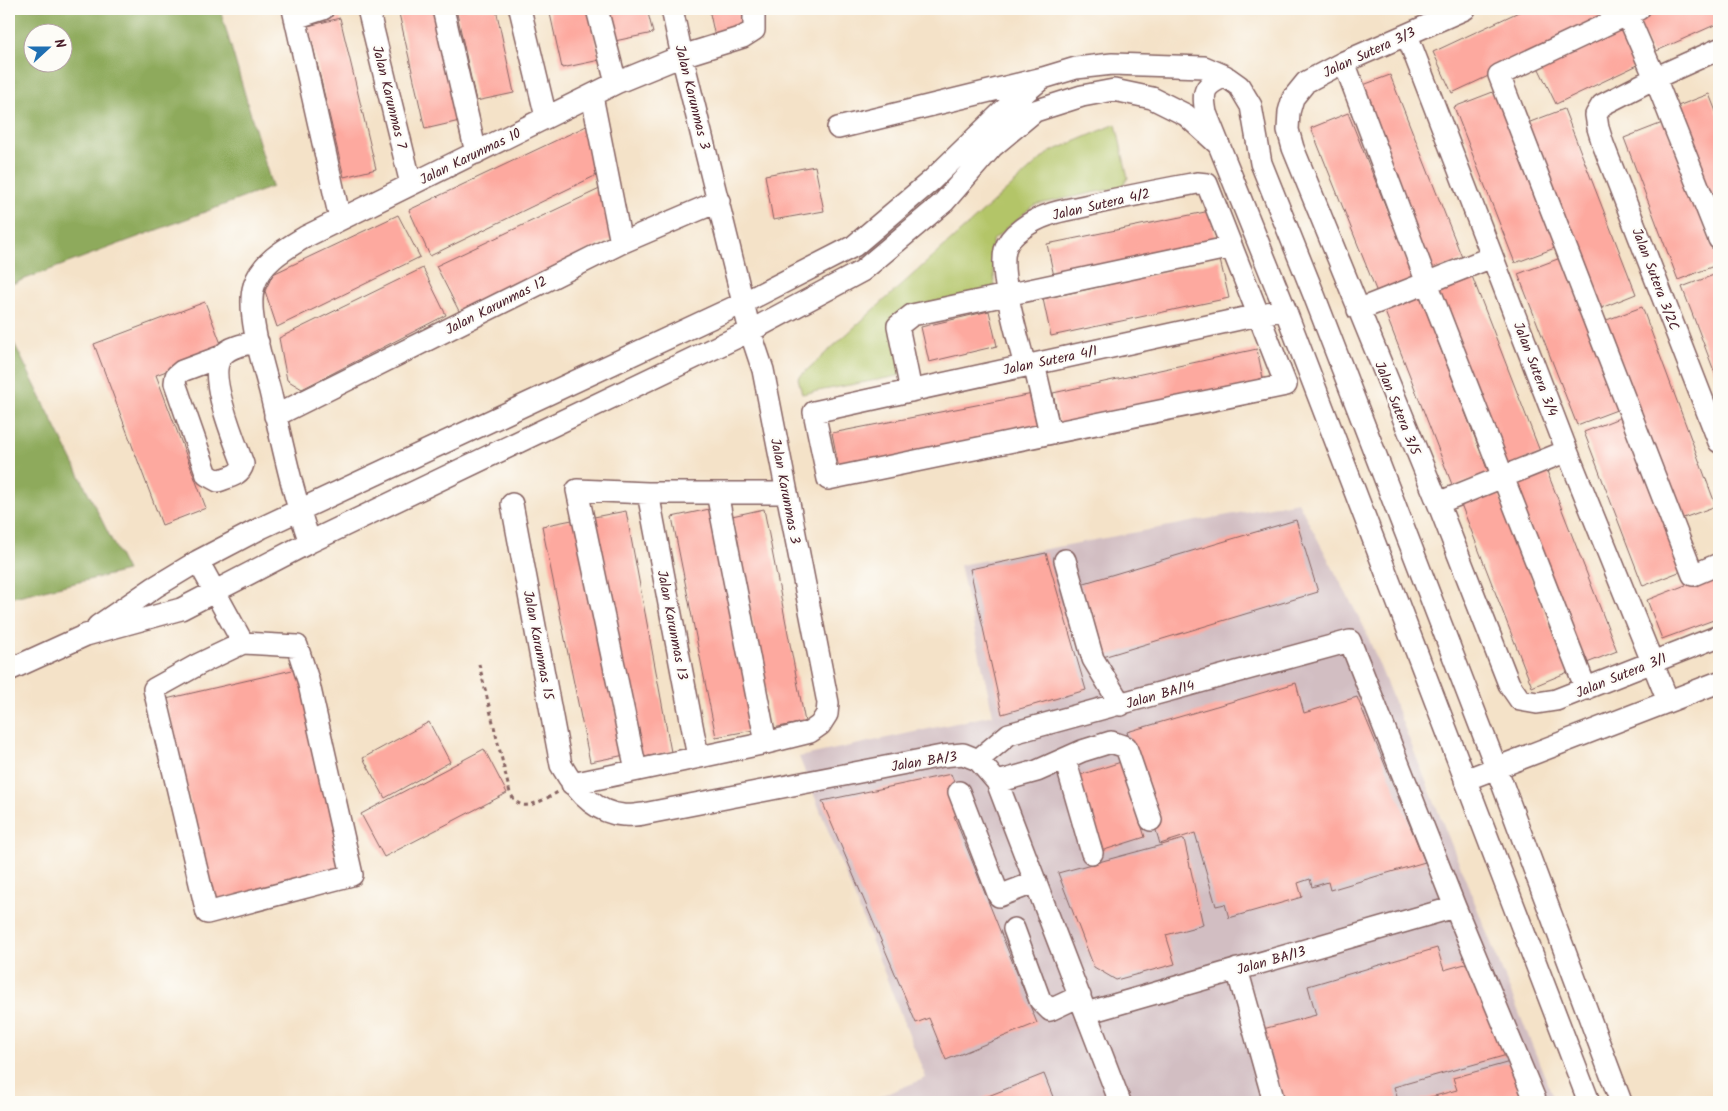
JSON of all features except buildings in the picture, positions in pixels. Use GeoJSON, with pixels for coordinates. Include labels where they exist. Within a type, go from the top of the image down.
{"type":"FeatureCollection","features":[{"type":"Feature","properties":{"kind":"street"},"geometry":{"type":"LineString","coordinates":[[323,9],[294,13],[340,220]]}},
{"type":"Feature","properties":{"kind":"street","name":"Jalan Karunmas 7"},"geometry":{"type":"LineString","coordinates":[[368,9],[412,184]]}},
{"type":"Feature","properties":{"kind":"street"},"geometry":{"type":"LineString","coordinates":[[443,9],[476,154]]}},
{"type":"Feature","properties":{"kind":"street"},"geometry":{"type":"LineString","coordinates":[[520,9],[546,117]]}},
{"type":"Feature","properties":{"kind":"street"},"geometry":{"type":"LineString","coordinates":[[597,9],[616,83]]}},
{"type":"Feature","properties":{"kind":"street","name":"Jalan Karunmas 3"},"geometry":{"type":"LineString","coordinates":[[572,784],[810,732],[820,725],[827,714],[828,703],[763,370],[750,331],[672,9]]}},
{"type":"Feature","properties":{"kind":"street","name":"Jalan Karunmas 10"},"geometry":{"type":"LineString","coordinates":[[258,342],[252,307],[254,286],[264,267],[281,252],[340,220],[616,83],[682,56],[743,37],[754,30],[754,9]]}},
{"type":"Feature","properties":{"kind":"street","name":"Jalan Sutera 3/3"},"geometry":{"type":"LineString","coordinates":[[1289,112],[1293,98],[1306,82],[1344,62],[1465,9]]}},
{"type":"Feature","properties":{"kind":"street"},"geometry":{"type":"LineString","coordinates":[[1719,239],[1655,78],[1631,11],[1499,75],[1692,575],[1719,564]]}},
{"type":"Feature","properties":{"kind":"street","name":"Jalan Sutera 3/4"},"geometry":{"type":"LineString","coordinates":[[1406,35],[1567,451],[1668,701]]}},
{"type":"Feature","properties":{"kind":"street"},"geometry":{"type":"LineString","coordinates":[[1655,78],[1719,50]]}},
{"type":"Feature","properties":{"kind":"street"},"geometry":{"type":"LineString","coordinates":[[1344,62],[1427,283],[1586,688]]}},
{"type":"Feature","properties":{"kind":"street"},"geometry":{"type":"LineString","coordinates":[[838,128],[1043,78],[1076,68],[1112,64],[1204,66],[1225,76],[1239,86],[1252,106],[1261,163],[1314,295],[1496,767],[1621,1102]]}},
{"type":"Feature","properties":{"kind":"street"},"geometry":{"type":"LineString","coordinates":[[1225,76],[1210,84],[1203,97],[1206,113],[1285,309],[1589,1102]]}},
{"type":"Feature","properties":{"kind":"street"},"geometry":{"type":"LineString","coordinates":[[1043,78],[1082,96]]}},
{"type":"Feature","properties":{"kind":"street"},"geometry":{"type":"LineString","coordinates":[[9,670],[86,634],[155,587],[198,561],[261,528],[743,303],[854,246],[932,180],[1004,110],[1043,78]]}},
{"type":"Feature","properties":{"kind":"street","name":"Jalan Sutera 3/2C"},"geometry":{"type":"LineString","coordinates":[[1655,78],[1602,105],[1596,115],[1600,136],[1719,442]]}},
{"type":"Feature","properties":{"kind":"street"},"geometry":{"type":"LineString","coordinates":[[86,634],[182,609],[310,542],[750,331],[862,271],[944,202],[992,147],[1035,111],[1082,96],[1114,90],[1152,98],[1186,115],[1219,145]]}},
{"type":"Feature","properties":{"kind":"street"},"geometry":{"type":"LineString","coordinates":[[592,96],[620,242]]}},
{"type":"Feature","properties":{"kind":"street","name":"Jalan Sutera 3/5"},"geometry":{"type":"LineString","coordinates":[[1289,112],[1288,130],[1293,148],[1438,503],[1509,684],[1520,700]]}},
{"type":"Feature","properties":{"kind":"street","name":"Jalan Sutera 4/2"},"geometry":{"type":"LineString","coordinates":[[1050,433],[1008,295],[1004,260],[1006,248],[1013,236],[1048,215],[1103,201],[1197,183],[1207,184],[1232,247]]}},
{"type":"Feature","properties":{"kind":"street","name":"Jalan Karunmas 12"},"geometry":{"type":"LineString","coordinates":[[275,416],[620,242],[719,201]]}},
{"type":"Feature","properties":{"kind":"street"},"geometry":{"type":"LineString","coordinates":[[911,391],[898,326],[912,315],[1232,247],[1286,385],[1050,433]]}},
{"type":"Feature","properties":{"kind":"street"},"geometry":{"type":"LineString","coordinates":[[1358,310],[1492,257]]}},
{"type":"Feature","properties":{"kind":"street","name":"Jalan Sutera 4/1"},"geometry":{"type":"LineString","coordinates":[[1050,433],[828,479],[814,412],[1285,309]]}},
{"type":"Feature","properties":{"kind":"street"},"geometry":{"type":"LineString","coordinates":[[222,356],[217,365],[216,378],[243,464],[237,474],[218,481],[207,475],[175,383],[176,376],[182,371],[222,356],[230,350],[258,342],[298,511],[310,542]]}},
{"type":"Feature","properties":{"kind":"street"},"geometry":{"type":"LineString","coordinates":[[1438,503],[1567,451]]}},
{"type":"Feature","properties":{"kind":"street"},"geometry":{"type":"LineString","coordinates":[[636,770],[577,490],[648,493],[787,493]]}},
{"type":"Feature","properties":{"kind":"street","name":"Jalan Karunmas 13"},"geometry":{"type":"LineString","coordinates":[[648,493],[698,756]]}},
{"type":"Feature","properties":{"kind":"street"},"geometry":{"type":"LineString","coordinates":[[717,493],[766,743]]}},
{"type":"Feature","properties":{"kind":"street","name":"Jalan Karunmas 15"},"geometry":{"type":"LineString","coordinates":[[512,504],[561,765],[572,784]]}},
{"type":"Feature","properties":{"kind":"street"},"geometry":{"type":"LineString","coordinates":[[1065,560],[1092,659],[1122,705]]}},
{"type":"Feature","properties":{"kind":"street"},"geometry":{"type":"LineString","coordinates":[[198,561],[243,643]]}},
{"type":"Feature","properties":{"kind":"street","name":"Jalan Sutera 3/1"},"geometry":{"type":"LineString","coordinates":[[1520,700],[1537,703],[1556,700],[1719,636]]}},
{"type":"Feature","properties":{"kind":"street","name":"Jalan BA/14"},"geometry":{"type":"LineString","coordinates":[[978,760],[1009,734],[1122,705],[1350,640],[1455,907]]}},
{"type":"Feature","properties":{"kind":"street"},"geometry":{"type":"LineString","coordinates":[[243,643],[297,646],[308,680],[352,875],[207,913],[154,688],[243,643]]}},
{"type":"Feature","properties":{"kind":"street"},"geometry":{"type":"LineString","coordinates":[[1465,780],[1719,682]]}},
{"type":"Feature","properties":{"kind":"street"},"geometry":{"type":"LineString","coordinates":[[997,782],[1037,771],[1082,751],[1111,742],[1126,747],[1151,820]]}},
{"type":"Feature","properties":{"kind":"street","name":"Jalan BA/3"},"geometry":{"type":"LineString","coordinates":[[572,784],[594,804],[607,812],[624,815],[643,814],[942,756],[963,754],[978,760],[997,782],[1120,1102]]}},
{"type":"Feature","properties":{"kind":"street"},"geometry":{"type":"LineString","coordinates":[[1064,759],[1092,853]]}},
{"type":"Feature","properties":{"kind":"street"},"geometry":{"type":"LineString","coordinates":[[960,792],[999,896],[1036,882]]}},
{"type":"Feature","properties":{"kind":"street"},"geometry":{"type":"LineString","coordinates":[[1455,907],[1536,1102]]}},
{"type":"Feature","properties":{"kind":"street","name":"Jalan BA/13"},"geometry":{"type":"LineString","coordinates":[[1014,930],[1040,1000],[1050,1010],[1083,1005],[1236,969],[1455,907]]}},
{"type":"Feature","properties":{"kind":"street"},"geometry":{"type":"LineString","coordinates":[[1236,969],[1274,1102]]}},
{"type":"Feature","properties":{"kind":"path"},"geometry":{"type":"LineString","coordinates":[[479,664],[510,793],[515,801],[523,805],[534,803],[572,784]]}},
{"type":"Feature","properties":{"kind":"shaded area"},"geometry":{"type":"Polygon","coordinates":[[[1298,502],[1364,627],[1555,1102],[866,1102],[926,1078],[799,757],[993,715],[960,565],[1298,502]]]}},
{"type":"Feature","properties":{"kind":"green space"},"geometry":{"type":"Polygon","coordinates":[[[9,9],[220,9],[272,187],[9,285],[9,9]]]}},
{"type":"Feature","properties":{"kind":"green space"},"geometry":{"type":"Polygon","coordinates":[[[1116,124],[1128,178],[1121,187],[1034,205],[992,241],[995,290],[908,310],[903,375],[802,394],[798,378],[1048,153],[1116,124]]]}},
{"type":"Feature","properties":{"kind":"green space"},"geometry":{"type":"Polygon","coordinates":[[[9,333],[127,571],[9,598],[9,333]]]}}]}
